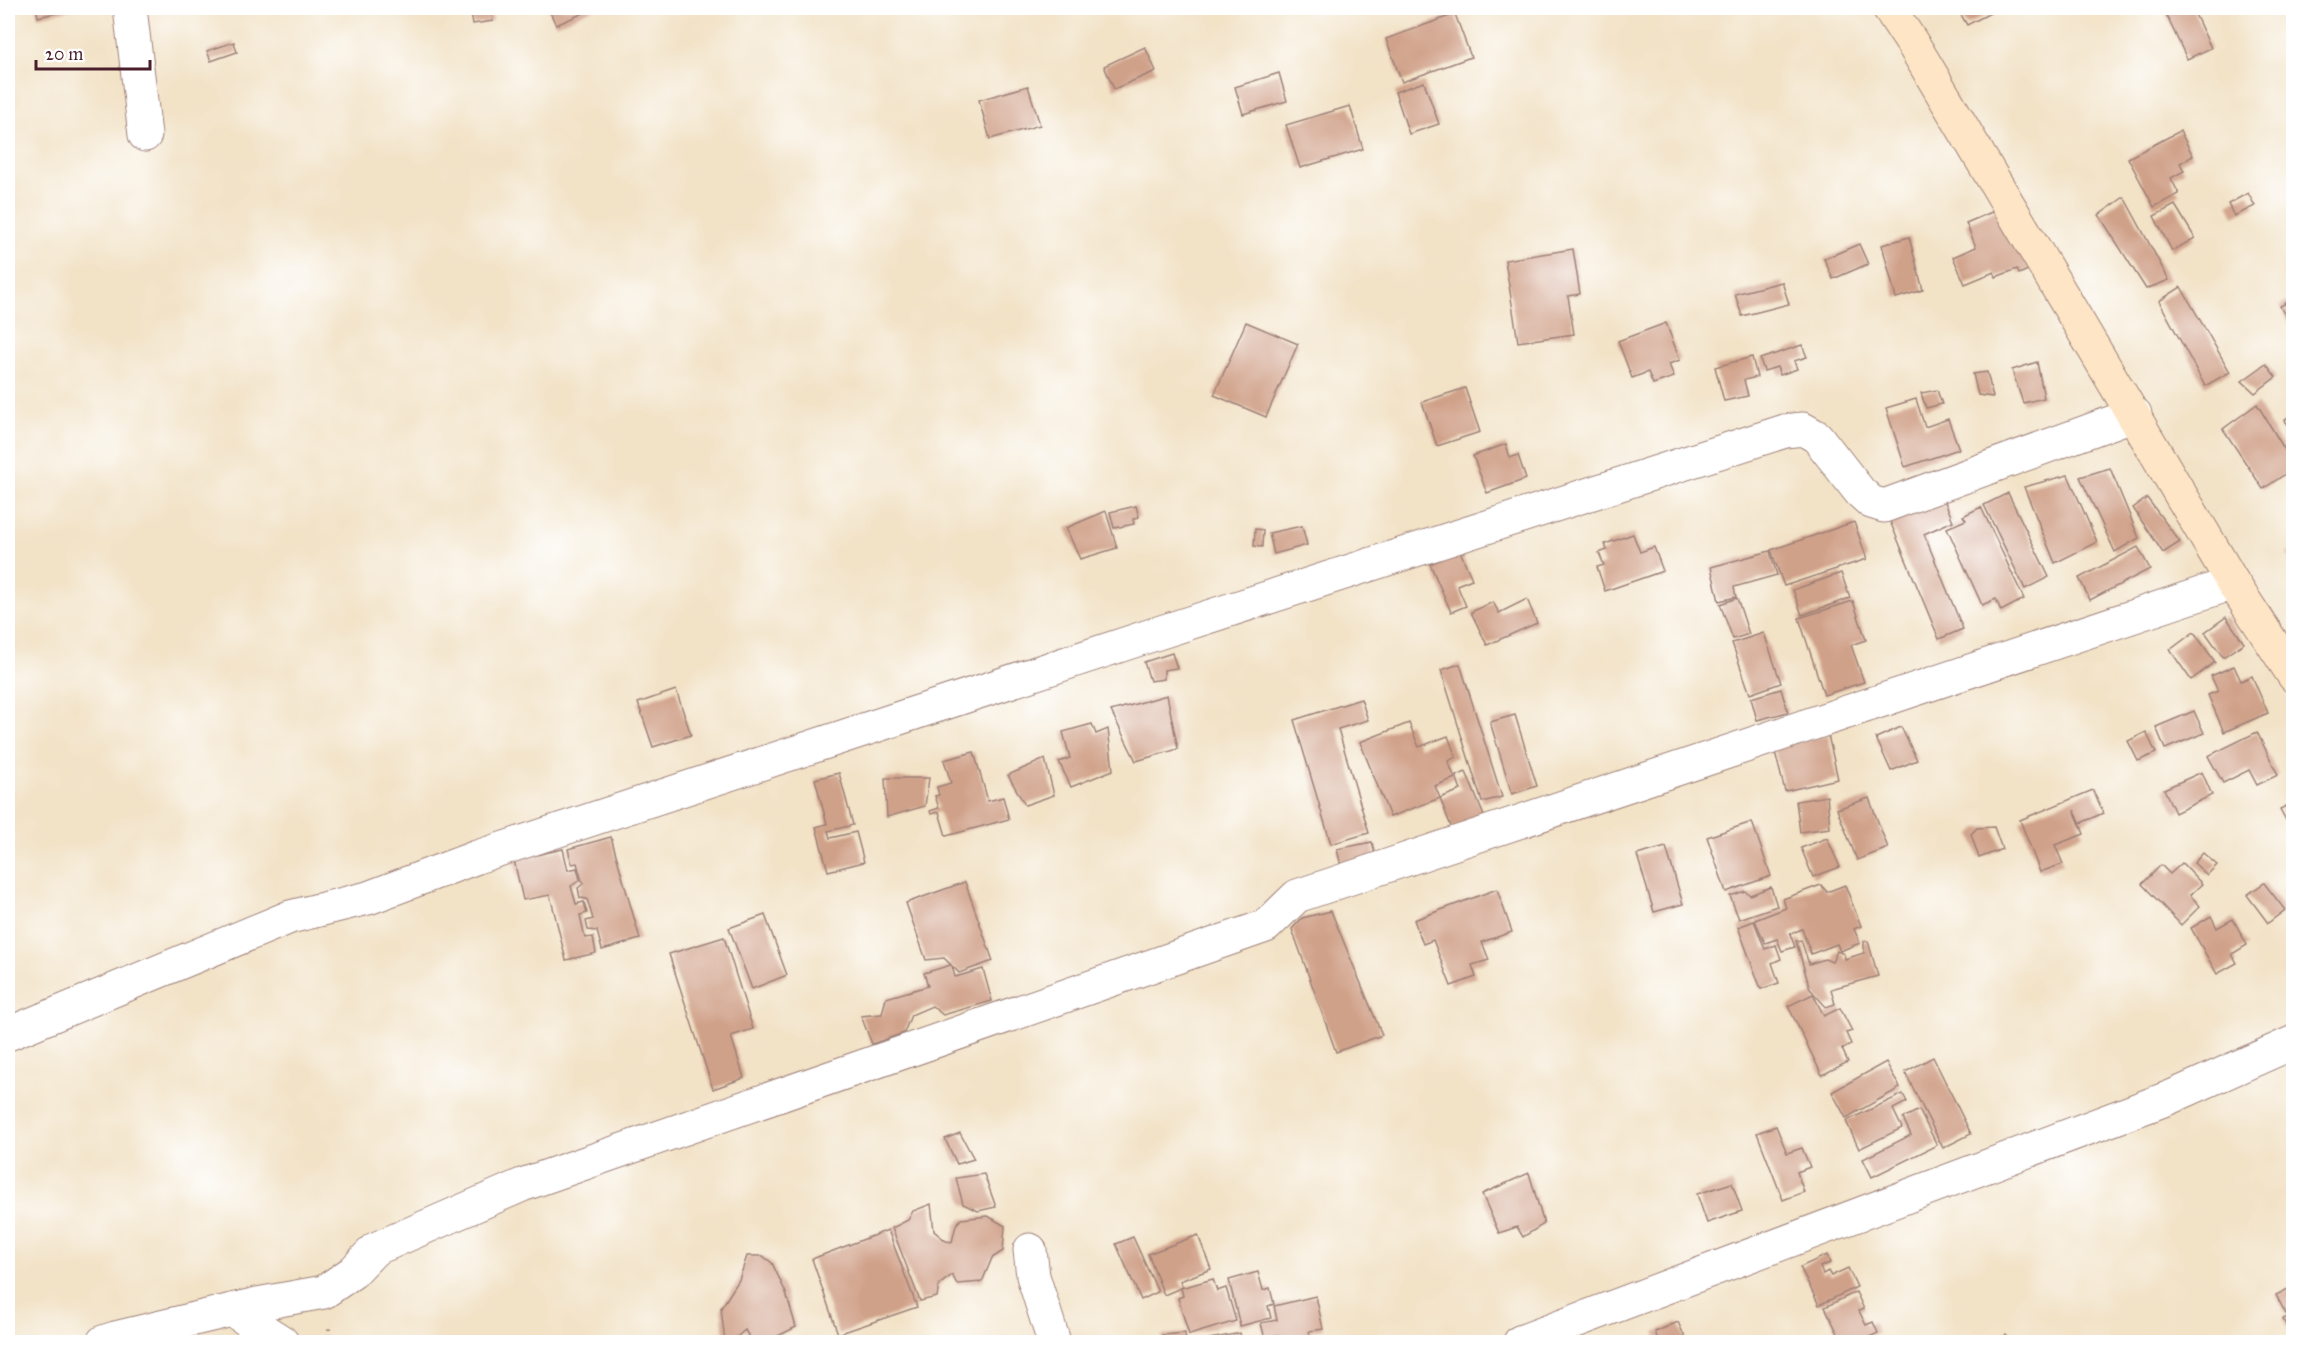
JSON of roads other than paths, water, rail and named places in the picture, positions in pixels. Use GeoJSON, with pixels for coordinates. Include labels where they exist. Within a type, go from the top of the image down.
{"type":"FeatureCollection","features":[{"type":"Feature","properties":{"kind":"main road"},"geometry":{"type":"LineString","coordinates":[[1889,8],[1916,49],[2135,414],[2233,583],[2294,676]]}},
{"type":"Feature","properties":{"kind":"street"},"geometry":{"type":"LineString","coordinates":[[130,8],[145,135]]}},
{"type":"Feature","properties":{"kind":"street"},"geometry":{"type":"LineString","coordinates":[[8,1034],[290,918],[368,898],[499,849],[1170,629],[1785,431],[1803,429],[1817,437],[1860,492],[1871,502],[1884,506],[2135,414]]}},
{"type":"Feature","properties":{"kind":"street"},"geometry":{"type":"LineString","coordinates":[[103,1342],[232,1310],[324,1292],[353,1272],[375,1249],[522,1185],[1266,926],[1297,896],[2233,583]]}},
{"type":"Feature","properties":{"kind":"street"},"geometry":{"type":"LineString","coordinates":[[1520,1342],[2171,1097],[2294,1041]]}},
{"type":"Feature","properties":{"kind":"street"},"geometry":{"type":"LineString","coordinates":[[1030,1250],[1033,1276],[1054,1342]]}},
{"type":"Feature","properties":{"kind":"street"},"geometry":{"type":"LineString","coordinates":[[232,1310],[282,1342]]}}]}
